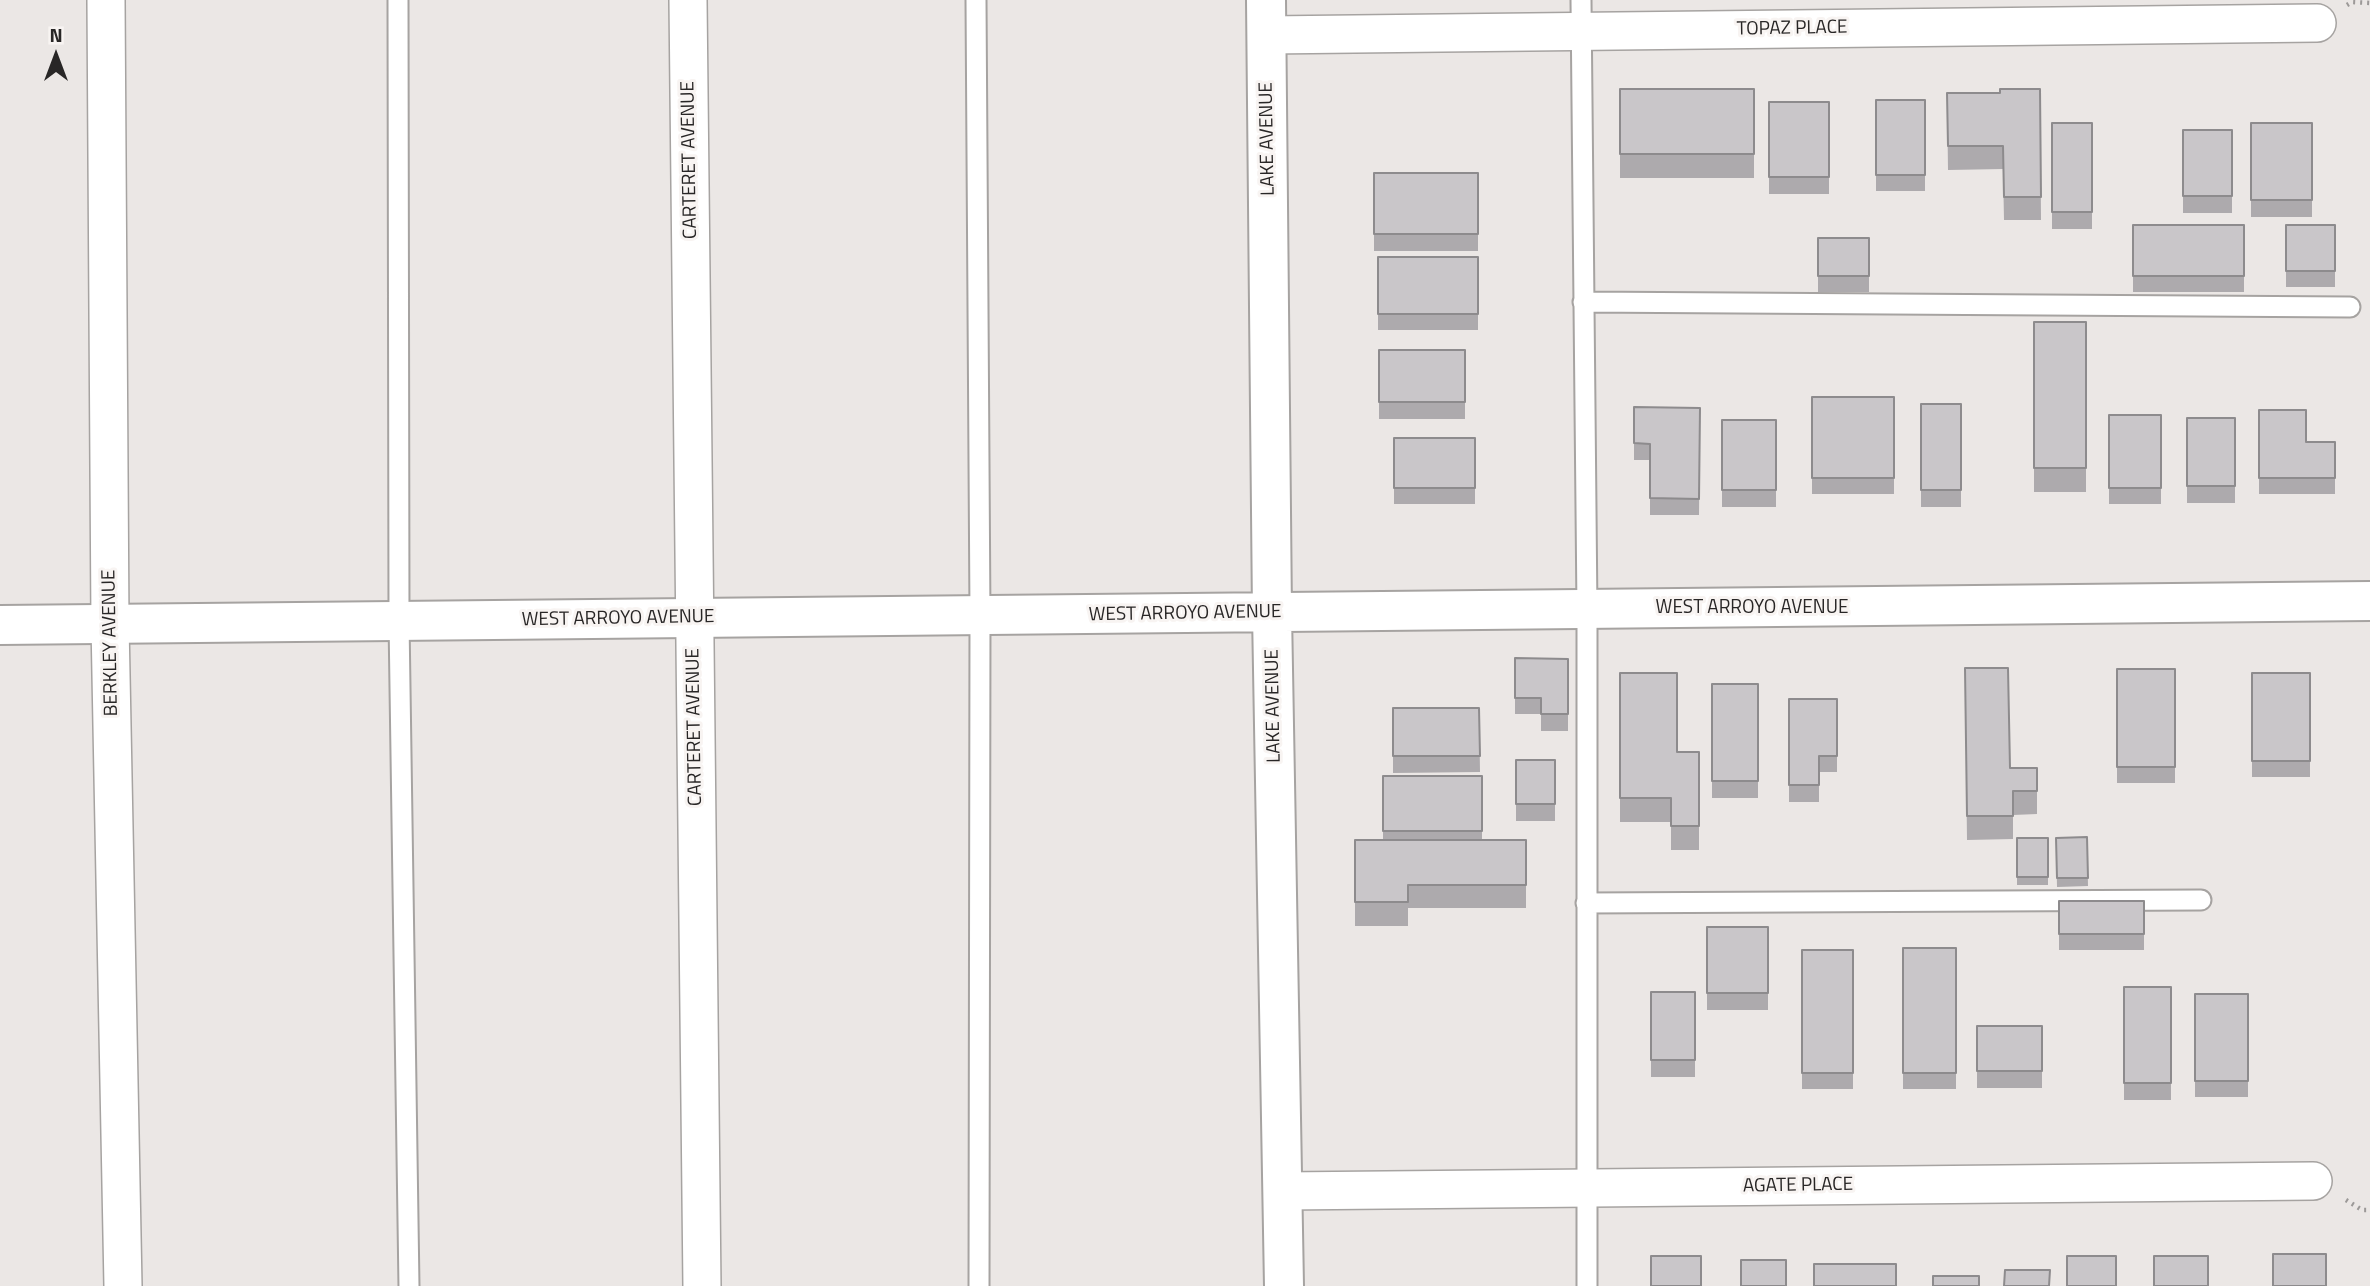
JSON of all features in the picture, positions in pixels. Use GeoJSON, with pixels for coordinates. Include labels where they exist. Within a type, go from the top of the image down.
{"type":"FeatureCollection","features":[{"type":"Feature","properties":{"kind":"street","name":"BERKLEY AVENUE"},"geometry":{"type":"LineString","coordinates":[[106,0],[110,624],[123,1286]]}},
{"type":"Feature","properties":{"kind":"street","name":"CARTERET AVENUE"},"geometry":{"type":"LineString","coordinates":[[688,0],[702,1286]]}},
{"type":"Feature","properties":{"kind":"street","name":"TOPAZ PLACE"},"geometry":{"type":"LineString","coordinates":[[1267,17],[1581,15],[2316,23]]}},
{"type":"Feature","properties":{"kind":"street","name":"LAKE AVENUE"},"geometry":{"type":"LineString","coordinates":[[1267,17],[1272,613],[1283,1286]]}},
{"type":"Feature","properties":{"kind":"street","name":"WEST ARROYO AVENUE"},"geometry":{"type":"LineString","coordinates":[[0,625],[2370,601]]}},
{"type":"Feature","properties":{"kind":"street","name":"AGATE PLACE"},"geometry":{"type":"LineString","coordinates":[[1283,1191],[2312,1181]]}},
{"type":"Feature","properties":{"kind":"lane"},"geometry":{"type":"LineString","coordinates":[[398,0],[399,621],[409,1286]]}},
{"type":"Feature","properties":{"kind":"lane"},"geometry":{"type":"LineString","coordinates":[[976,0],[980,615],[979,1286]]}},
{"type":"Feature","properties":{"kind":"lane"},"geometry":{"type":"LineString","coordinates":[[1581,15],[1587,610],[1587,1286]]}},
{"type":"Feature","properties":{"kind":"lane"},"geometry":{"type":"LineString","coordinates":[[1583,302],[2350,307]]}},
{"type":"Feature","properties":{"kind":"lane"},"geometry":{"type":"LineString","coordinates":[[1586,903],[2201,900]]}},
{"type":"Feature","properties":{"kind":"path"},"geometry":{"type":"LineString","coordinates":[[2352,2],[2370,3]]}},
{"type":"Feature","properties":{"kind":"path"},"geometry":{"type":"LineString","coordinates":[[2362,1210],[2370,1210]]}},
{"type":"Feature","properties":{"kind":"building"},"geometry":{"type":"Polygon","coordinates":[[[1620,89],[1754,89],[1754,154],[1620,154],[1620,89]]]}},
{"type":"Feature","properties":{"kind":"building"},"geometry":{"type":"Polygon","coordinates":[[[2000,89],[2040,89],[2041,197],[2004,197],[2003,146],[1948,146],[1947,93],[2000,93],[2000,89]]]}},
{"type":"Feature","properties":{"kind":"building"},"geometry":{"type":"Polygon","coordinates":[[[1876,100],[1925,100],[1925,175],[1876,175],[1876,100]]]}},
{"type":"Feature","properties":{"kind":"building"},"geometry":{"type":"Polygon","coordinates":[[[1769,102],[1829,102],[1829,177],[1769,177],[1769,102]]]}},
{"type":"Feature","properties":{"kind":"building"},"geometry":{"type":"Polygon","coordinates":[[[2052,123],[2092,123],[2092,212],[2052,212],[2052,123]]]}},
{"type":"Feature","properties":{"kind":"building"},"geometry":{"type":"Polygon","coordinates":[[[2251,123],[2312,123],[2312,200],[2251,200],[2251,123]]]}},
{"type":"Feature","properties":{"kind":"building"},"geometry":{"type":"Polygon","coordinates":[[[2183,130],[2232,130],[2232,196],[2183,196],[2183,130]]]}},
{"type":"Feature","properties":{"kind":"building"},"geometry":{"type":"Polygon","coordinates":[[[1374,173],[1478,173],[1478,234],[1374,234],[1374,173]]]}},
{"type":"Feature","properties":{"kind":"building"},"geometry":{"type":"Polygon","coordinates":[[[2133,225],[2244,225],[2244,276],[2133,276],[2133,225]]]}},
{"type":"Feature","properties":{"kind":"building"},"geometry":{"type":"Polygon","coordinates":[[[2286,225],[2335,225],[2335,271],[2286,271],[2286,225]]]}},
{"type":"Feature","properties":{"kind":"building"},"geometry":{"type":"Polygon","coordinates":[[[1818,238],[1869,238],[1869,276],[1818,276],[1818,238]]]}},
{"type":"Feature","properties":{"kind":"building"},"geometry":{"type":"Polygon","coordinates":[[[1378,257],[1478,257],[1478,314],[1378,314],[1378,257]]]}},
{"type":"Feature","properties":{"kind":"building"},"geometry":{"type":"Polygon","coordinates":[[[2034,322],[2086,322],[2086,468],[2034,468],[2034,322]]]}},
{"type":"Feature","properties":{"kind":"building"},"geometry":{"type":"Polygon","coordinates":[[[1379,350],[1465,350],[1465,402],[1379,402],[1379,350]]]}},
{"type":"Feature","properties":{"kind":"building"},"geometry":{"type":"Polygon","coordinates":[[[1812,397],[1894,397],[1894,478],[1812,478],[1812,397]]]}},
{"type":"Feature","properties":{"kind":"building"},"geometry":{"type":"Polygon","coordinates":[[[1921,404],[1961,404],[1961,490],[1921,490],[1921,404]]]}},
{"type":"Feature","properties":{"kind":"building"},"geometry":{"type":"Polygon","coordinates":[[[1634,407],[1700,408],[1699,499],[1650,498],[1650,444],[1634,443],[1634,407]]]}},
{"type":"Feature","properties":{"kind":"building"},"geometry":{"type":"Polygon","coordinates":[[[2259,410],[2306,410],[2306,442],[2335,442],[2335,478],[2259,478],[2259,410]]]}},
{"type":"Feature","properties":{"kind":"building"},"geometry":{"type":"Polygon","coordinates":[[[2109,415],[2161,415],[2161,488],[2109,488],[2109,415]]]}},
{"type":"Feature","properties":{"kind":"building"},"geometry":{"type":"Polygon","coordinates":[[[2187,418],[2235,418],[2235,486],[2187,486],[2187,418]]]}},
{"type":"Feature","properties":{"kind":"building"},"geometry":{"type":"Polygon","coordinates":[[[1722,420],[1776,420],[1776,490],[1722,490],[1722,420]]]}},
{"type":"Feature","properties":{"kind":"building"},"geometry":{"type":"Polygon","coordinates":[[[1394,438],[1475,438],[1475,488],[1394,488],[1394,438]]]}},
{"type":"Feature","properties":{"kind":"building"},"geometry":{"type":"Polygon","coordinates":[[[1515,658],[1568,659],[1568,714],[1541,714],[1541,698],[1515,698],[1515,658]]]}},
{"type":"Feature","properties":{"kind":"building"},"geometry":{"type":"Polygon","coordinates":[[[1965,668],[2008,668],[2010,768],[2037,768],[2037,791],[2013,791],[2013,816],[1967,816],[1965,668]]]}},
{"type":"Feature","properties":{"kind":"building"},"geometry":{"type":"Polygon","coordinates":[[[2117,669],[2175,669],[2175,767],[2117,767],[2117,669]]]}},
{"type":"Feature","properties":{"kind":"building"},"geometry":{"type":"Polygon","coordinates":[[[1620,673],[1677,673],[1677,752],[1699,752],[1699,826],[1671,826],[1671,798],[1620,798],[1620,673]]]}},
{"type":"Feature","properties":{"kind":"building"},"geometry":{"type":"Polygon","coordinates":[[[2252,673],[2310,673],[2310,761],[2252,761],[2252,673]]]}},
{"type":"Feature","properties":{"kind":"building"},"geometry":{"type":"Polygon","coordinates":[[[1712,684],[1758,684],[1758,781],[1712,781],[1712,684]]]}},
{"type":"Feature","properties":{"kind":"building"},"geometry":{"type":"Polygon","coordinates":[[[1789,699],[1837,699],[1837,756],[1819,756],[1819,785],[1789,785],[1789,699]]]}},
{"type":"Feature","properties":{"kind":"building"},"geometry":{"type":"Polygon","coordinates":[[[1393,708],[1479,708],[1480,756],[1393,756],[1393,708]]]}},
{"type":"Feature","properties":{"kind":"building"},"geometry":{"type":"Polygon","coordinates":[[[1516,760],[1555,760],[1555,804],[1516,804],[1516,760]]]}},
{"type":"Feature","properties":{"kind":"building"},"geometry":{"type":"Polygon","coordinates":[[[1383,776],[1482,776],[1482,831],[1383,831],[1383,776]]]}},
{"type":"Feature","properties":{"kind":"building"},"geometry":{"type":"Polygon","coordinates":[[[2087,837],[2088,878],[2057,878],[2056,838],[2087,837]]]}},
{"type":"Feature","properties":{"kind":"building"},"geometry":{"type":"Polygon","coordinates":[[[2017,838],[2048,838],[2048,877],[2017,877],[2017,838]]]}},
{"type":"Feature","properties":{"kind":"building"},"geometry":{"type":"Polygon","coordinates":[[[1355,840],[1526,840],[1526,885],[1408,885],[1408,902],[1355,902],[1355,840]]]}},
{"type":"Feature","properties":{"kind":"building"},"geometry":{"type":"Polygon","coordinates":[[[2059,901],[2144,901],[2144,934],[2059,934],[2059,901]]]}},
{"type":"Feature","properties":{"kind":"building"},"geometry":{"type":"Polygon","coordinates":[[[1707,927],[1768,927],[1768,993],[1707,993],[1707,927]]]}},
{"type":"Feature","properties":{"kind":"building"},"geometry":{"type":"Polygon","coordinates":[[[1903,948],[1956,948],[1956,1073],[1903,1073],[1903,948]]]}},
{"type":"Feature","properties":{"kind":"building"},"geometry":{"type":"Polygon","coordinates":[[[1802,950],[1853,950],[1853,1073],[1802,1073],[1802,950]]]}},
{"type":"Feature","properties":{"kind":"building"},"geometry":{"type":"Polygon","coordinates":[[[2124,987],[2171,987],[2171,1083],[2124,1083],[2124,987]]]}},
{"type":"Feature","properties":{"kind":"building"},"geometry":{"type":"Polygon","coordinates":[[[1651,992],[1695,992],[1695,1060],[1651,1060],[1651,992]]]}},
{"type":"Feature","properties":{"kind":"building"},"geometry":{"type":"Polygon","coordinates":[[[2195,994],[2248,994],[2248,1081],[2195,1081],[2195,994]]]}},
{"type":"Feature","properties":{"kind":"building"},"geometry":{"type":"Polygon","coordinates":[[[1977,1026],[2042,1026],[2042,1071],[1977,1071],[1977,1026]]]}},
{"type":"Feature","properties":{"kind":"building"},"geometry":{"type":"Polygon","coordinates":[[[2273,1254],[2326,1254],[2326,1286],[2273,1286],[2273,1254]]]}},
{"type":"Feature","properties":{"kind":"building"},"geometry":{"type":"Polygon","coordinates":[[[1651,1256],[1701,1256],[1701,1286],[1651,1286],[1651,1256]]]}},
{"type":"Feature","properties":{"kind":"building"},"geometry":{"type":"Polygon","coordinates":[[[2067,1256],[2116,1256],[2116,1286],[2067,1286],[2067,1256]]]}},
{"type":"Feature","properties":{"kind":"building"},"geometry":{"type":"Polygon","coordinates":[[[2154,1256],[2208,1256],[2208,1286],[2154,1286],[2154,1256]]]}},
{"type":"Feature","properties":{"kind":"building"},"geometry":{"type":"Polygon","coordinates":[[[1741,1260],[1786,1260],[1786,1286],[1741,1286],[1741,1260]]]}},
{"type":"Feature","properties":{"kind":"building"},"geometry":{"type":"Polygon","coordinates":[[[1814,1264],[1896,1264],[1896,1286],[1814,1286],[1814,1264]]]}},
{"type":"Feature","properties":{"kind":"building"},"geometry":{"type":"Polygon","coordinates":[[[2005,1270],[2050,1270],[2049,1286],[2004,1286],[2005,1270]]]}},
{"type":"Feature","properties":{"kind":"building"},"geometry":{"type":"Polygon","coordinates":[[[1933,1276],[1979,1276],[1979,1286],[1933,1286],[1933,1276]]]}}]}
